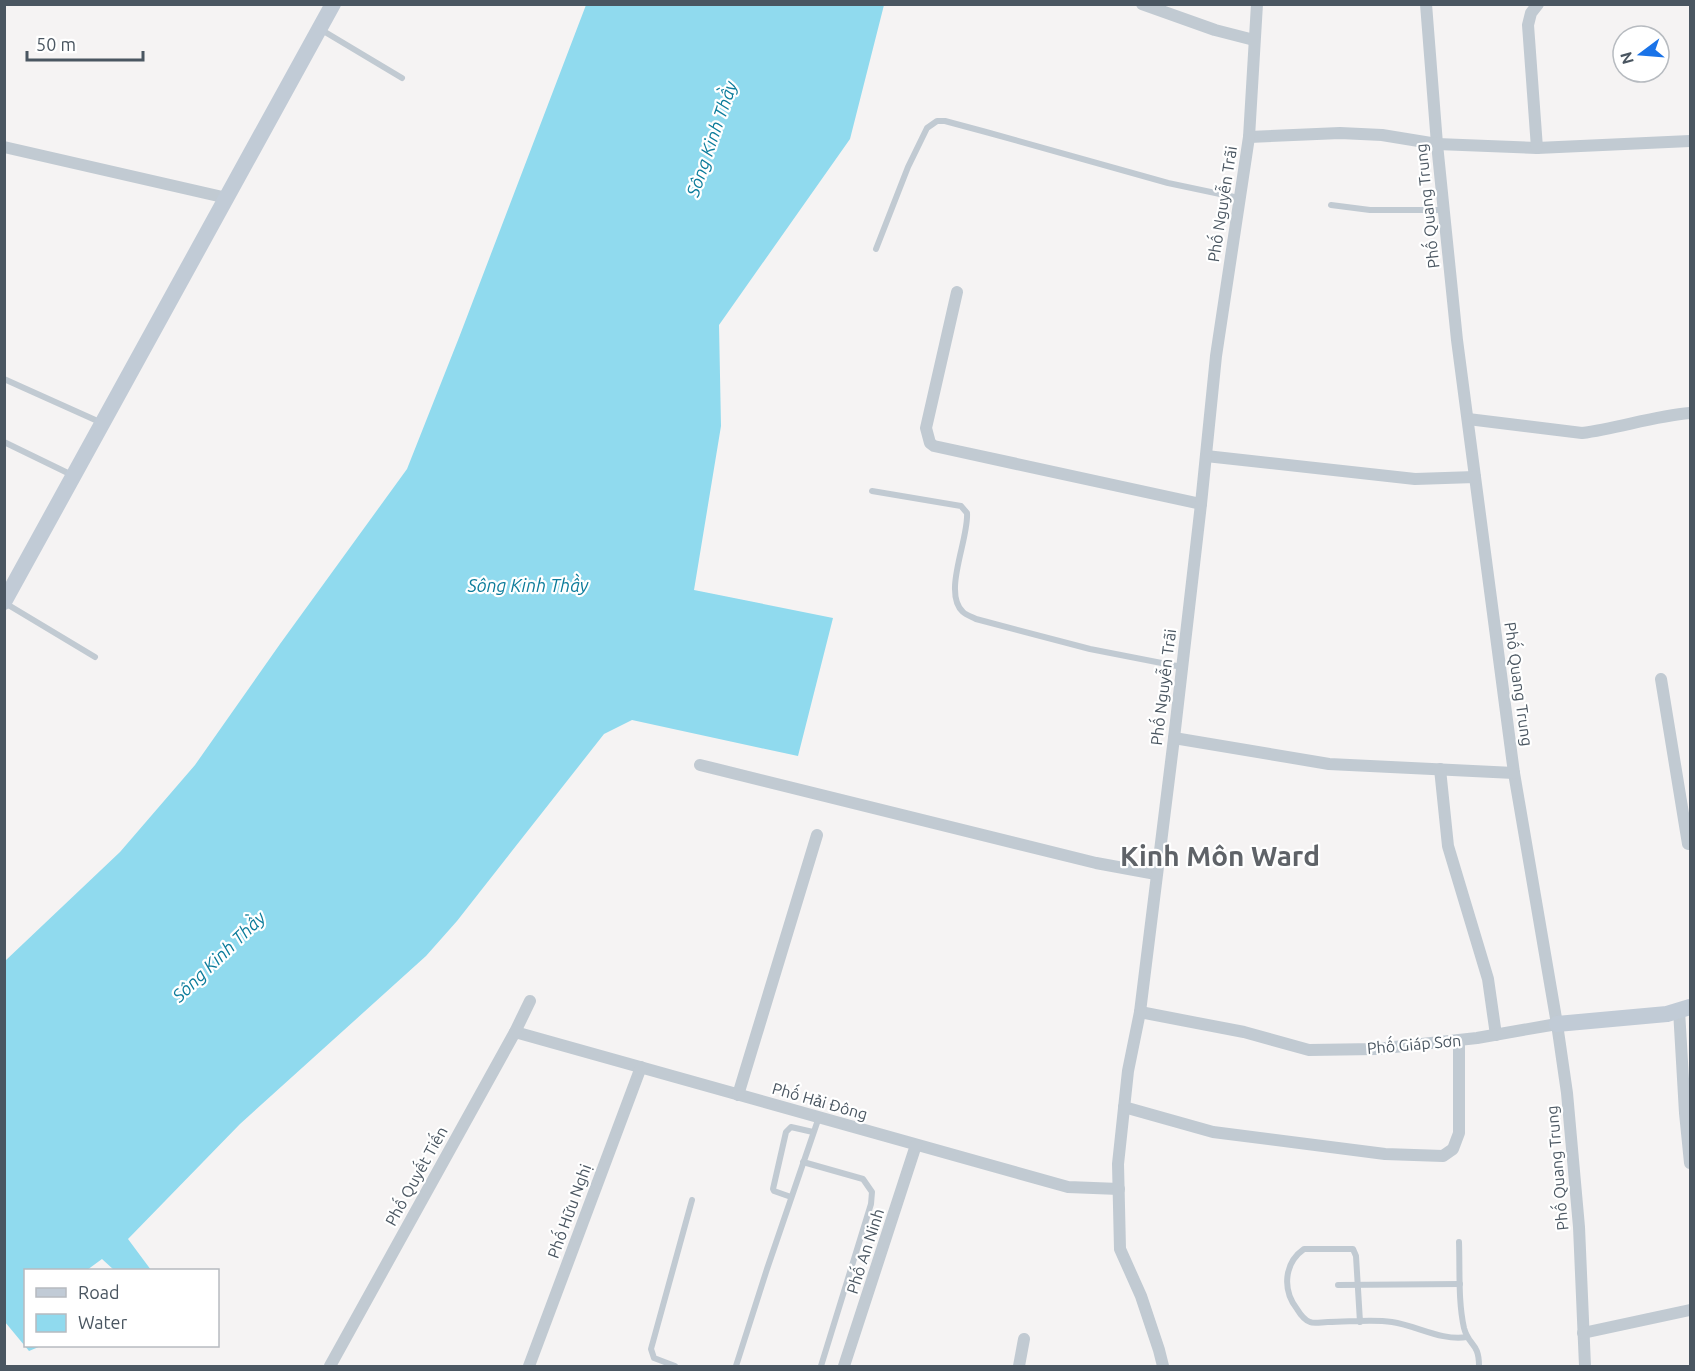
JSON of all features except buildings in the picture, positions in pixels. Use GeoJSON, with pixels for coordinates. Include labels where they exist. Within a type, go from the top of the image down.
{"type":"FeatureCollection","features":[{"type":"Feature","properties":{"kind":"street"},"geometry":{"type":"LineString","coordinates":[[4,603],[333,4]]}},
{"type":"Feature","properties":{"kind":"street"},"geometry":{"type":"LineString","coordinates":[[1142,4],[1215,30],[1254,40]]}},
{"type":"Feature","properties":{"kind":"street","name":"Phố Nguyễn Trãi"},"geometry":{"type":"LineString","coordinates":[[1163,1366],[1160,1350],[1141,1296],[1120,1250],[1118,1164],[1128,1071],[1140,1012],[1174,738],[1216,356],[1249,137],[1257,4]]}},
{"type":"Feature","properties":{"kind":"street","name":"Phố Quang Trung"},"geometry":{"type":"LineString","coordinates":[[1426,4],[1437,144],[1457,340],[1514,773],[1567,1094],[1579,1227],[1585,1366]]}},
{"type":"Feature","properties":{"kind":"street"},"geometry":{"type":"LineString","coordinates":[[1537,148],[1528,25],[1530,13],[1538,4]]}},
{"type":"Feature","properties":{"kind":"street"},"geometry":{"type":"LineString","coordinates":[[1249,137],[1341,133],[1382,135],[1437,144],[1537,148],[1690,141]]}},
{"type":"Feature","properties":{"kind":"street"},"geometry":{"type":"LineString","coordinates":[[4,147],[227,198]]}},
{"type":"Feature","properties":{"kind":"street"},"geometry":{"type":"LineString","coordinates":[[957,292],[926,428],[930,443],[934,446],[1201,504]]}},
{"type":"Feature","properties":{"kind":"street"},"geometry":{"type":"LineString","coordinates":[[1468,419],[1582,433],[1658,417],[1690,413]]}},
{"type":"Feature","properties":{"kind":"street"},"geometry":{"type":"LineString","coordinates":[[1206,456],[1415,479],[1475,477]]}},
{"type":"Feature","properties":{"kind":"street"},"geometry":{"type":"LineString","coordinates":[[1661,679],[1688,844],[1690,843]]}},
{"type":"Feature","properties":{"kind":"street"},"geometry":{"type":"LineString","coordinates":[[1174,738],[1329,764],[1514,773]]}},
{"type":"Feature","properties":{"kind":"street"},"geometry":{"type":"LineString","coordinates":[[700,765],[1096,863],[1156,874]]}},
{"type":"Feature","properties":{"kind":"street"},"geometry":{"type":"LineString","coordinates":[[1440,769],[1448,846],[1488,979],[1496,1035]]}},
{"type":"Feature","properties":{"kind":"street"},"geometry":{"type":"LineString","coordinates":[[738,1095],[817,836]]}},
{"type":"Feature","properties":{"kind":"street","name":"Phố Quyết Tiến"},"geometry":{"type":"LineString","coordinates":[[330,1366],[530,1001]]}},
{"type":"Feature","properties":{"kind":"street"},"geometry":{"type":"LineString","coordinates":[[1685,1009],[1685,1113],[1690,1163]]}},
{"type":"Feature","properties":{"kind":"street","name":"Phố Giáp Sơn"},"geometry":{"type":"LineString","coordinates":[[1140,1012],[1244,1032],[1309,1050],[1376,1049],[1459,1040],[1557,1024],[1667,1014],[1685,1009]]}},
{"type":"Feature","properties":{"kind":"street","name":"Phố Hải Đông"},"geometry":{"type":"LineString","coordinates":[[515,1032],[1068,1187],[1119,1189]]}},
{"type":"Feature","properties":{"kind":"street"},"geometry":{"type":"LineString","coordinates":[[1124,1107],[1213,1132],[1385,1154],[1443,1156],[1453,1149],[1459,1133],[1459,1040]]}},
{"type":"Feature","properties":{"kind":"street","name":"Phố Hữu Nghị"},"geometry":{"type":"LineString","coordinates":[[529,1366],[641,1067]]}},
{"type":"Feature","properties":{"kind":"street","name":"Phố An Ninh"},"geometry":{"type":"LineString","coordinates":[[844,1366],[916,1145]]}},
{"type":"Feature","properties":{"kind":"street"},"geometry":{"type":"LineString","coordinates":[[1583,1334],[1690,1310]]}},
{"type":"Feature","properties":{"kind":"street"},"geometry":{"type":"LineString","coordinates":[[1019,1366],[1024,1339]]}},
{"type":"Feature","properties":{"kind":"lane"},"geometry":{"type":"LineString","coordinates":[[320,28],[402,78]]}},
{"type":"Feature","properties":{"kind":"lane"},"geometry":{"type":"LineString","coordinates":[[876,249],[908,167],[927,128],[937,121],[986,132],[1168,183],[1240,198]]}},
{"type":"Feature","properties":{"kind":"lane"},"geometry":{"type":"LineString","coordinates":[[1331,205],[1370,210],[1444,210]]}},
{"type":"Feature","properties":{"kind":"lane"},"geometry":{"type":"LineString","coordinates":[[4,380],[103,423]]}},
{"type":"Feature","properties":{"kind":"lane"},"geometry":{"type":"LineString","coordinates":[[4,442],[74,476]]}},
{"type":"Feature","properties":{"kind":"lane"},"geometry":{"type":"LineString","coordinates":[[872,491],[961,506],[968,513],[954,589],[957,603],[963,612],[976,619],[1090,649],[1182,667]]}},
{"type":"Feature","properties":{"kind":"lane"},"geometry":{"type":"LineString","coordinates":[[4,603],[95,657]]}},
{"type":"Feature","properties":{"kind":"lane"},"geometry":{"type":"LineString","coordinates":[[736,1366],[819,1117]]}},
{"type":"Feature","properties":{"kind":"lane"},"geometry":{"type":"LineString","coordinates":[[791,1197],[773,1189],[786,1132],[791,1127],[813,1132]]}},
{"type":"Feature","properties":{"kind":"lane"},"geometry":{"type":"LineString","coordinates":[[803,1162],[863,1179],[872,1192],[871,1204],[821,1366]]}},
{"type":"Feature","properties":{"kind":"lane"},"geometry":{"type":"LineString","coordinates":[[675,1366],[654,1358],[651,1349],[692,1200]]}},
{"type":"Feature","properties":{"kind":"lane"},"geometry":{"type":"LineString","coordinates":[[1459,1242],[1461,1310],[1467,1337],[1479,1354],[1479,1366]]}},
{"type":"Feature","properties":{"kind":"lane"},"geometry":{"type":"LineString","coordinates":[[1360,1322],[1356,1256],[1353,1249],[1304,1249],[1297,1254],[1290,1264],[1286,1277],[1288,1292],[1292,1304],[1310,1323],[1390,1322],[1422,1329],[1442,1337],[1455,1339],[1467,1337]]}},
{"type":"Feature","properties":{"kind":"lane"},"geometry":{"type":"LineString","coordinates":[[1338,1286],[1460,1284]]}},
{"type":"Feature","properties":{"kind":"water","name":"Sông Kinh Thầy"},"geometry":{"type":"Polygon","coordinates":[[[586,5],[884,5],[850,139],[719,325],[721,426],[694,590],[833,618],[798,756],[632,720],[604,734],[457,921],[426,956],[240,1124],[128,1239],[150,1269],[113,1269],[102,1259],[88,1269],[24,1269],[24,1345],[5,1322],[5,961],[120,852],[195,765],[407,469],[586,5]]]}},
{"type":"Feature","properties":{"kind":"water","name":"Sông Kinh Thầy"},"geometry":{"type":"Polygon","coordinates":[[[26,1347],[39,1347],[29,1351],[26,1347]]]}},
{"type":"Feature","properties":{"kind":"district","name":"Kinh Môn Ward"},"geometry":{"type":"Point","coordinates":[1220,856]}}]}
